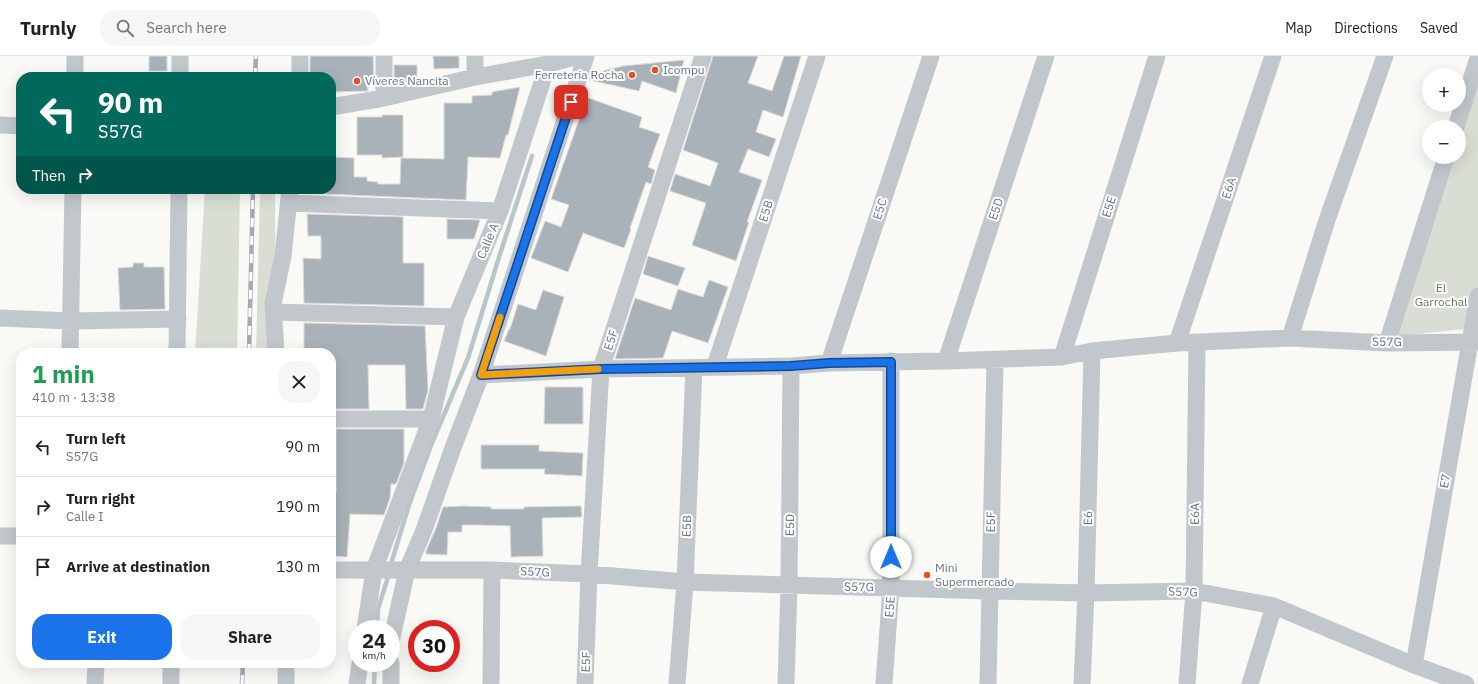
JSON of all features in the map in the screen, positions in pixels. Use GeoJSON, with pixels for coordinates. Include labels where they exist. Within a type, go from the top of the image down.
{"type":"FeatureCollection","features":[{"type":"Feature","properties":{"kind":"street"},"geometry":{"type":"LineString","coordinates":[[75,56],[75,72]]}},
{"type":"Feature","properties":{"kind":"street"},"geometry":{"type":"LineString","coordinates":[[180,56],[180,72]]}},
{"type":"Feature","properties":{"kind":"street"},"geometry":{"type":"LineString","coordinates":[[300,56],[300,72]]}},
{"type":"Feature","properties":{"kind":"street"},"geometry":{"type":"LineString","coordinates":[[384,56],[384,98]]}},
{"type":"Feature","properties":{"kind":"street"},"geometry":{"type":"LineString","coordinates":[[475,76],[476,56]]}},
{"type":"Feature","properties":{"kind":"street"},"geometry":{"type":"LineString","coordinates":[[336,106],[384,98],[475,76],[548,64],[579,56]]}},
{"type":"Feature","properties":{"kind":"street"},"geometry":{"type":"LineString","coordinates":[[396,620],[407,570],[424,530],[481,375],[586,56]]}},
{"type":"Feature","properties":{"kind":"street","name":"E5F"},"geometry":{"type":"LineString","coordinates":[[585,684],[589,574],[601,369],[703,56]]}},
{"type":"Feature","properties":{"kind":"street","name":"E5B"},"geometry":{"type":"LineString","coordinates":[[715,366],[817,56]]}},
{"type":"Feature","properties":{"kind":"street","name":"E5C"},"geometry":{"type":"LineString","coordinates":[[829,363],[931,56]]}},
{"type":"Feature","properties":{"kind":"street","name":"E5D"},"geometry":{"type":"LineString","coordinates":[[946,362],[1046,56]]}},
{"type":"Feature","properties":{"kind":"street","name":"E5E"},"geometry":{"type":"LineString","coordinates":[[1062,357],[1157,56]]}},
{"type":"Feature","properties":{"kind":"street","name":"E6A"},"geometry":{"type":"LineString","coordinates":[[1177,343],[1273,56]]}},
{"type":"Feature","properties":{"kind":"street"},"geometry":{"type":"LineString","coordinates":[[1290,338],[1327,220],[1385,56]]}},
{"type":"Feature","properties":{"kind":"street"},"geometry":{"type":"LineString","coordinates":[[1458,120],[1478,58]]}},
{"type":"Feature","properties":{"kind":"street","name":"Calle A"},"geometry":{"type":"LineString","coordinates":[[366,620],[374,570],[431,419],[456,317],[500,211],[548,64]]}},
{"type":"Feature","properties":{"kind":"street"},"geometry":{"type":"LineString","coordinates":[[0,125],[16,126]]}},
{"type":"Feature","properties":{"kind":"street"},"geometry":{"type":"LineString","coordinates":[[1387,343],[1444,164]]}},
{"type":"Feature","properties":{"kind":"street"},"geometry":{"type":"LineString","coordinates":[[70,348],[73,194]]}},
{"type":"Feature","properties":{"kind":"street"},"geometry":{"type":"LineString","coordinates":[[177,348],[179,194]]}},
{"type":"Feature","properties":{"kind":"street"},"geometry":{"type":"LineString","coordinates":[[276,348],[273,304],[283,256],[290,196],[500,211]]}},
{"type":"Feature","properties":{"kind":"street","name":"E7"},"geometry":{"type":"LineString","coordinates":[[1414,665],[1474,342],[1478,296]]}},
{"type":"Feature","properties":{"kind":"street"},"geometry":{"type":"LineString","coordinates":[[274,312],[456,317]]}},
{"type":"Feature","properties":{"kind":"street"},"geometry":{"type":"LineString","coordinates":[[0,318],[71,320],[178,319]]}},
{"type":"Feature","properties":{"kind":"street","name":"S57G"},"geometry":{"type":"LineString","coordinates":[[481,375],[601,369],[791,366],[829,363],[946,362],[1062,357],[1092,351],[1177,343],[1290,338],[1387,343],[1474,342]]}},
{"type":"Feature","properties":{"kind":"street","name":"E6A"},"geometry":{"type":"LineString","coordinates":[[1187,684],[1194,591],[1197,343]]}},
{"type":"Feature","properties":{"kind":"street","name":"E6"},"geometry":{"type":"LineString","coordinates":[[1082,684],[1086,593],[1092,351]]}},
{"type":"Feature","properties":{"kind":"street","name":"E5F"},"geometry":{"type":"LineString","coordinates":[[988,684],[995,360]]}},
{"type":"Feature","properties":{"kind":"street","name":"E5E"},"geometry":{"type":"LineString","coordinates":[[884,684],[891,587],[891,362]]}},
{"type":"Feature","properties":{"kind":"street","name":"E5D"},"geometry":{"type":"LineString","coordinates":[[786,684],[789,585],[791,366]]}},
{"type":"Feature","properties":{"kind":"street","name":"E5B"},"geometry":{"type":"LineString","coordinates":[[677,684],[685,582],[694,368]]}},
{"type":"Feature","properties":{"kind":"street"},"geometry":{"type":"LineString","coordinates":[[336,419],[431,419]]}},
{"type":"Feature","properties":{"kind":"street"},"geometry":{"type":"LineString","coordinates":[[0,536],[16,536]]}},
{"type":"Feature","properties":{"kind":"street","name":"S57G"},"geometry":{"type":"LineString","coordinates":[[336,570],[492,570],[589,574],[685,582],[990,591],[1086,593],[1194,591],[1274,606],[1414,665],[1466,684]]}},
{"type":"Feature","properties":{"kind":"street"},"geometry":{"type":"LineString","coordinates":[[491,684],[492,570]]}},
{"type":"Feature","properties":{"kind":"street"},"geometry":{"type":"LineString","coordinates":[[1250,684],[1274,606]]}},
{"type":"Feature","properties":{"kind":"street"},"geometry":{"type":"LineString","coordinates":[[95,684],[96,668]]}},
{"type":"Feature","properties":{"kind":"street"},"geometry":{"type":"LineString","coordinates":[[171,668],[171,684]]}},
{"type":"Feature","properties":{"kind":"street"},"geometry":{"type":"LineString","coordinates":[[286,668],[286,684]]}},
{"type":"Feature","properties":{"kind":"street"},"geometry":{"type":"LineString","coordinates":[[358,684],[359,672]]}},
{"type":"Feature","properties":{"kind":"street"},"geometry":{"type":"LineString","coordinates":[[391,672],[391,684]]}},
{"type":"Feature","properties":{"kind":"green space","name":"El Garrochal"},"geometry":{"type":"Polygon","coordinates":[[[1478,60],[1478,309],[1475,328],[1388,337],[1444,164],[1466,164],[1466,120],[1461,120],[1463,112],[1466,112],[1466,102],[1478,60]]]}},
{"type":"Feature","properties":{"kind":"green space"},"geometry":{"type":"Polygon","coordinates":[[[205,194],[240,194],[237,348],[195,348],[205,194]]]}},
{"type":"Feature","properties":{"kind":"green space"},"geometry":{"type":"Polygon","coordinates":[[[260,194],[275,194],[276,348],[256,348],[260,194]]]}},
{"type":"Feature","properties":{"kind":"building"},"geometry":{"type":"Polygon","coordinates":[[[149,56],[167,56],[167,71],[149,71],[149,56]]]}},
{"type":"Feature","properties":{"kind":"building"},"geometry":{"type":"Polygon","coordinates":[[[310,56],[373,56],[374,82],[367,82],[368,91],[336,92],[336,72],[310,72],[310,56]]]}},
{"type":"Feature","properties":{"kind":"building"},"geometry":{"type":"Polygon","coordinates":[[[433,56],[459,56],[459,68],[434,69],[433,56]]]}},
{"type":"Feature","properties":{"kind":"building"},"geometry":{"type":"Polygon","coordinates":[[[713,56],[758,56],[748,83],[772,91],[784,56],[801,56],[783,117],[763,110],[756,132],[776,139],[769,157],[748,149],[739,172],[762,180],[747,222],[749,222],[736,261],[692,245],[706,203],[670,191],[675,174],[710,186],[718,163],[683,150],[713,56]]]}},
{"type":"Feature","properties":{"kind":"building"},"geometry":{"type":"Polygon","coordinates":[[[684,60],[676,93],[642,81],[639,91],[589,80],[591,74],[623,66],[684,60]]]}},
{"type":"Feature","properties":{"kind":"building"},"geometry":{"type":"Polygon","coordinates":[[[394,65],[417,65],[417,80],[410,82],[394,82],[394,65]]]}},
{"type":"Feature","properties":{"kind":"building"},"geometry":{"type":"Polygon","coordinates":[[[520,87],[508,135],[506,135],[500,158],[468,157],[466,200],[325,194],[336,194],[336,157],[354,158],[354,177],[367,177],[367,181],[378,182],[378,184],[400,184],[401,158],[444,159],[444,103],[472,103],[472,96],[492,95],[492,92],[520,87]]]}},
{"type":"Feature","properties":{"kind":"building"},"geometry":{"type":"Polygon","coordinates":[[[583,96],[642,117],[639,127],[660,134],[648,167],[655,170],[651,184],[646,182],[624,248],[583,233],[568,272],[531,258],[545,221],[561,227],[569,205],[551,199],[580,117],[577,116],[583,96]]]}},
{"type":"Feature","properties":{"kind":"building"},"geometry":{"type":"Polygon","coordinates":[[[382,115],[403,115],[403,157],[382,158],[382,155],[357,155],[357,117],[382,117],[382,115]]]}},
{"type":"Feature","properties":{"kind":"building"},"geometry":{"type":"Polygon","coordinates":[[[307,214],[403,217],[403,263],[424,263],[424,306],[304,303],[303,258],[321,259],[321,236],[308,236],[307,214]]]}},
{"type":"Feature","properties":{"kind":"building"},"geometry":{"type":"Polygon","coordinates":[[[447,219],[480,220],[474,239],[447,239],[447,219]]]}},
{"type":"Feature","properties":{"kind":"building"},"geometry":{"type":"Polygon","coordinates":[[[648,256],[685,268],[678,286],[643,274],[648,256]]]}},
{"type":"Feature","properties":{"kind":"building"},"geometry":{"type":"Polygon","coordinates":[[[133,263],[144,263],[144,267],[164,267],[165,309],[120,310],[118,268],[133,267],[133,263]]]}},
{"type":"Feature","properties":{"kind":"building"},"geometry":{"type":"Polygon","coordinates":[[[709,280],[728,287],[708,343],[672,331],[663,358],[615,359],[635,298],[671,310],[678,289],[703,297],[709,280]]]}},
{"type":"Feature","properties":{"kind":"building"},"geometry":{"type":"Polygon","coordinates":[[[543,290],[564,297],[546,356],[504,341],[510,329],[518,304],[536,310],[543,290]]]}},
{"type":"Feature","properties":{"kind":"building"},"geometry":{"type":"Polygon","coordinates":[[[304,323],[425,326],[428,390],[423,409],[406,409],[405,365],[368,365],[369,409],[336,409],[336,348],[304,348],[304,323]]]}},
{"type":"Feature","properties":{"kind":"building"},"geometry":{"type":"Polygon","coordinates":[[[545,387],[583,387],[583,424],[544,424],[545,387]]]}},
{"type":"Feature","properties":{"kind":"building"},"geometry":{"type":"Polygon","coordinates":[[[336,429],[404,429],[404,463],[396,484],[391,484],[390,498],[384,515],[350,514],[347,557],[336,556],[336,429]]]}},
{"type":"Feature","properties":{"kind":"building"},"geometry":{"type":"Polygon","coordinates":[[[481,445],[539,445],[539,451],[583,453],[582,476],[544,474],[545,469],[481,469],[481,445]]]}},
{"type":"Feature","properties":{"kind":"building"},"geometry":{"type":"Polygon","coordinates":[[[581,506],[582,517],[542,518],[543,556],[511,557],[510,526],[479,525],[462,525],[462,532],[448,532],[447,555],[426,554],[443,507],[491,507],[491,509],[524,509],[524,507],[581,506]]]}},
{"type":"Feature","properties":{"kind":"waterway"},"geometry":{"type":"LineString","coordinates":[[391,564],[409,505],[432,443],[468,358],[532,156]]}},
{"type":"Feature","properties":{"kind":"waterway"},"geometry":{"type":"LineString","coordinates":[[377,620],[378,609],[388,577]]}},
{"type":"Feature","properties":{"kind":"waterway"},"geometry":{"type":"LineString","coordinates":[[374,684],[375,672]]}},
{"type":"Feature","properties":{"kind":"railway"},"geometry":{"type":"LineString","coordinates":[[255,72],[256,56]]}},
{"type":"Feature","properties":{"kind":"railway"},"geometry":{"type":"LineString","coordinates":[[249,348],[253,194]]}},
{"type":"Feature","properties":{"kind":"railway"},"geometry":{"type":"LineString","coordinates":[[242,684],[243,668]]}},
{"type":"Feature","properties":{"kind":"slow traffic"},"geometry":{"type":"LineString","coordinates":[[500,317],[481,375],[598,369]]}},
{"type":"Feature","properties":{"kind":"place","name":"Icompu"},"geometry":{"type":"Point","coordinates":[655,70]}},
{"type":"Feature","properties":{"kind":"place","name":"Ferreteria Rocha"},"geometry":{"type":"Point","coordinates":[632,75]}},
{"type":"Feature","properties":{"kind":"place","name":"Víveres Nancita"},"geometry":{"type":"Point","coordinates":[357,81]}},
{"type":"Feature","properties":{"kind":"place","name":"Mini Supermercado"},"geometry":{"type":"Point","coordinates":[927,575]}},
{"type":"Feature","properties":{"kind":"route"},"geometry":{"type":"LineString","coordinates":[[571,102],[481,375],[601,369],[791,366],[829,363],[891,362],[891,557]]}}]}
